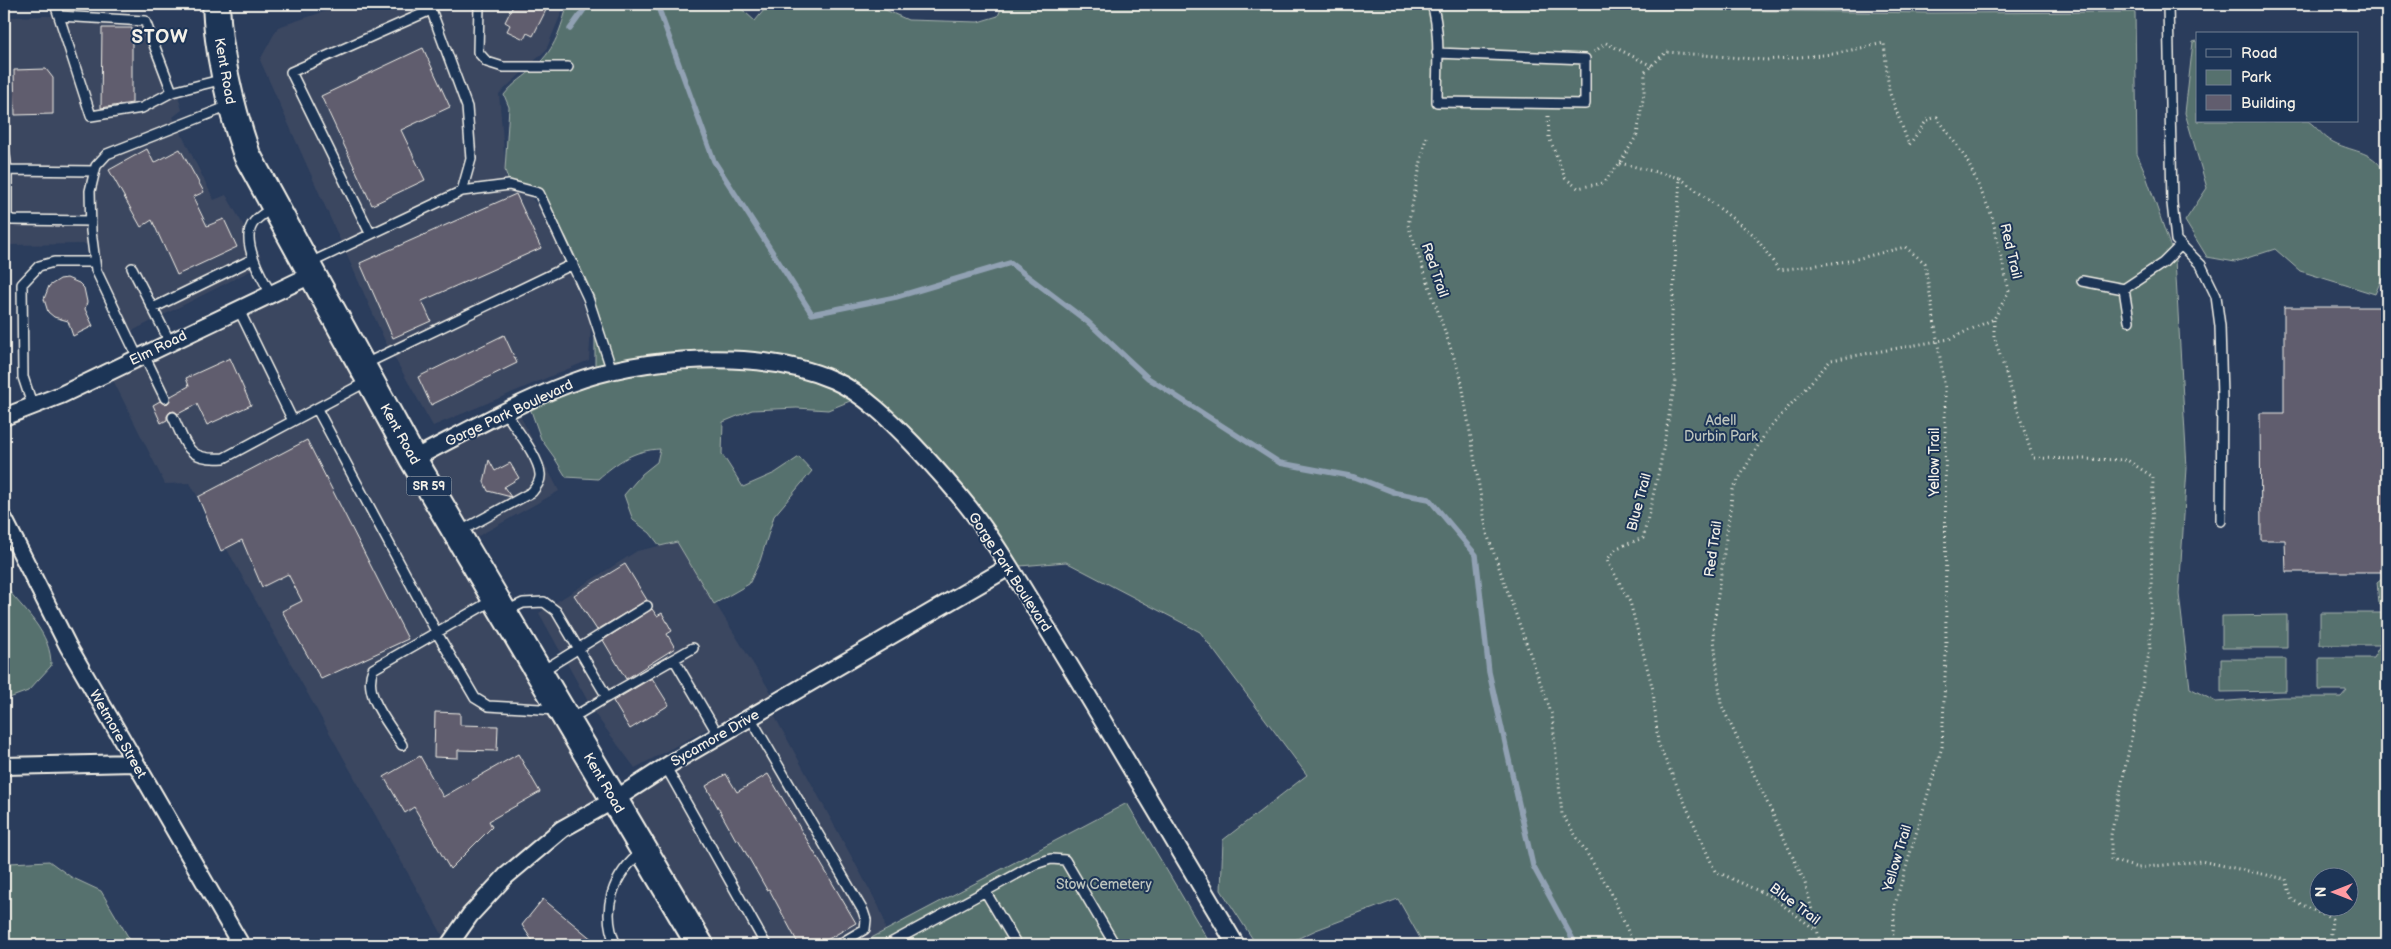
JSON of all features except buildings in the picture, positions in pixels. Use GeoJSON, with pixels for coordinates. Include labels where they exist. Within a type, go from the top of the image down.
{"type":"FeatureCollection","features":[{"type":"Feature","properties":{"kind":"main road","name":"Kent Road"},"geometry":{"type":"LineString","coordinates":[[216,4],[218,40],[230,106],[246,155],[414,459],[700,945]]}},
{"type":"Feature","properties":{"kind":"street","name":"Elm Road"},"geometry":{"type":"LineString","coordinates":[[4,417],[33,407],[272,295],[308,270]]}},
{"type":"Feature","properties":{"kind":"street","name":"Gorge Park Boulevard"},"geometry":{"type":"LineString","coordinates":[[414,459],[568,384],[612,371],[693,360],[735,359],[763,361],[804,370],[832,379],[860,397],[887,419],[929,461],[970,509],[1009,567],[1236,945]]}},
{"type":"Feature","properties":{"kind":"street","name":"Wetmore Street"},"geometry":{"type":"LineString","coordinates":[[4,519],[64,637],[134,763],[241,945]]}},
{"type":"Feature","properties":{"kind":"street","name":"Sycamore Drive"},"geometry":{"type":"LineString","coordinates":[[449,945],[482,901],[506,876],[562,828],[614,800],[666,767],[1009,567]]}},
{"type":"Feature","properties":{"kind":"street"},"geometry":{"type":"LineString","coordinates":[[4,766],[134,763]]}},
{"type":"Feature","properties":{"kind":"lane"},"geometry":{"type":"LineString","coordinates":[[55,4],[91,116],[142,108],[172,92],[225,79]]}},
{"type":"Feature","properties":{"kind":"lane"},"geometry":{"type":"LineString","coordinates":[[479,4],[478,52],[487,62],[503,67],[568,67]]}},
{"type":"Feature","properties":{"kind":"lane"},"geometry":{"type":"LineString","coordinates":[[1432,4],[1435,14],[1437,53],[1437,102],[1585,104],[1585,59],[1437,53]]}},
{"type":"Feature","properties":{"kind":"lane"},"geometry":{"type":"LineString","coordinates":[[2168,4],[2172,204],[2176,240],[2201,265],[2216,296],[2220,326],[2222,397],[2221,521]]}},
{"type":"Feature","properties":{"kind":"lane"},"geometry":{"type":"LineString","coordinates":[[370,233],[291,72],[430,7],[468,107],[471,158],[462,191]]}},
{"type":"Feature","properties":{"kind":"lane"},"geometry":{"type":"LineString","coordinates":[[59,16],[145,21],[172,92]]}},
{"type":"Feature","properties":{"kind":"lane"},"geometry":{"type":"LineString","coordinates":[[165,398],[96,270],[90,191],[96,169],[107,154],[230,106]]}},
{"type":"Feature","properties":{"kind":"lane"},"geometry":{"type":"LineString","coordinates":[[4,148],[6,217],[12,220],[91,221]]}},
{"type":"Feature","properties":{"kind":"lane"},"geometry":{"type":"LineString","coordinates":[[6,170],[96,169]]}},
{"type":"Feature","properties":{"kind":"lane"},"geometry":{"type":"LineString","coordinates":[[308,270],[370,233],[462,191],[509,185],[539,193],[588,298],[612,371]]}},
{"type":"Feature","properties":{"kind":"lane"},"geometry":{"type":"LineString","coordinates":[[272,295],[253,259],[249,236],[253,223],[275,206]]}},
{"type":"Feature","properties":{"kind":"lane"},"geometry":{"type":"LineString","coordinates":[[2082,281],[2124,288],[2163,263],[2182,245]]}},
{"type":"Feature","properties":{"kind":"lane"},"geometry":{"type":"LineString","coordinates":[[153,308],[253,259]]}},
{"type":"Feature","properties":{"kind":"lane"},"geometry":{"type":"LineString","coordinates":[[33,407],[23,377],[22,284],[39,266],[54,262],[95,262]]}},
{"type":"Feature","properties":{"kind":"lane"},"geometry":{"type":"LineString","coordinates":[[173,417],[191,453],[201,458],[224,458],[317,409],[366,373],[573,264]]}},
{"type":"Feature","properties":{"kind":"lane"},"geometry":{"type":"LineString","coordinates":[[132,268],[170,342]]}},
{"type":"Feature","properties":{"kind":"lane"},"geometry":{"type":"LineString","coordinates":[[2124,288],[2129,321]]}},
{"type":"Feature","properties":{"kind":"lane"},"geometry":{"type":"LineString","coordinates":[[239,310],[293,422]]}},
{"type":"Feature","properties":{"kind":"lane"},"geometry":{"type":"LineString","coordinates":[[317,409],[437,633],[475,698],[481,702],[488,706],[565,716],[607,697],[693,648]]}},
{"type":"Feature","properties":{"kind":"lane"},"geometry":{"type":"LineString","coordinates":[[457,533],[532,492],[538,485],[540,476],[538,465],[506,413]]}},
{"type":"Feature","properties":{"kind":"lane"},"geometry":{"type":"LineString","coordinates":[[402,745],[370,693],[368,679],[372,669],[437,633],[500,606],[544,602],[556,611],[607,697]]}},
{"type":"Feature","properties":{"kind":"lane"},"geometry":{"type":"LineString","coordinates":[[540,673],[647,606]]}},
{"type":"Feature","properties":{"kind":"lane"},"geometry":{"type":"LineString","coordinates":[[674,659],[719,736]]}},
{"type":"Feature","properties":{"kind":"lane"},"geometry":{"type":"LineString","coordinates":[[750,718],[863,911],[866,920],[864,929],[838,945]]}},
{"type":"Feature","properties":{"kind":"lane"},"geometry":{"type":"LineString","coordinates":[[666,767],[766,945]]}},
{"type":"Feature","properties":{"kind":"lane"},"geometry":{"type":"LineString","coordinates":[[616,945],[611,934],[609,917],[610,898],[621,872],[629,862],[644,850]]}},
{"type":"Feature","properties":{"kind":"lane"},"geometry":{"type":"LineString","coordinates":[[887,945],[1035,864],[1051,859],[1065,860],[1115,945]]}},
{"type":"Feature","properties":{"kind":"lane"},"geometry":{"type":"LineString","coordinates":[[986,892],[1017,945]]}},
{"type":"Feature","properties":{"kind":"path"},"geometry":{"type":"LineString","coordinates":[[1548,103],[1548,137],[1565,178],[1578,188],[1604,183],[1620,163],[1637,135],[1644,93],[1645,72],[1652,66],[1606,43]]}},
{"type":"Feature","properties":{"kind":"path","name":"Red Trail"},"geometry":{"type":"LineString","coordinates":[[1652,66],[1666,52],[1766,60],[1833,54],[1884,43],[1889,91],[1909,145],[1927,120],[1937,117],[1967,160],[1992,216],[2009,292],[1994,320],[1949,339],[1831,360],[1766,432],[1733,489],[1713,630],[1721,704],[1805,883],[1820,945]]}},
{"type":"Feature","properties":{"kind":"path","name":"Red Trail"},"geometry":{"type":"LineString","coordinates":[[1426,137],[1408,225],[1461,378],[1487,534],[1552,716],[1562,814],[1610,890],[1634,945]]}},
{"type":"Feature","properties":{"kind":"path"},"geometry":{"type":"LineString","coordinates":[[1620,163],[1680,178]]}},
{"type":"Feature","properties":{"kind":"path","name":"Yellow Trail"},"geometry":{"type":"LineString","coordinates":[[1680,178],[1754,235],[1779,270],[1848,261],[1905,247],[1925,264],[1945,389],[1946,654],[1942,747],[1895,904],[1892,945]]}},
{"type":"Feature","properties":{"kind":"path","name":"Blue Trail"},"geometry":{"type":"LineString","coordinates":[[1680,178],[1671,331],[1674,382],[1660,466],[1644,538],[1617,548],[1607,560],[1630,602],[1653,690],[1658,744],[1716,871],[1772,897],[1817,930]]}},
{"type":"Feature","properties":{"kind":"path"},"geometry":{"type":"LineString","coordinates":[[1994,320],[1994,336],[2033,458],[2127,460],[2153,477],[2150,649],[2111,835],[2111,860],[2138,868],[2201,861],[2286,879],[2292,900],[2332,919],[2330,945]]}},
{"type":"Feature","properties":{"kind":"shaded area"},"geometry":{"type":"Polygon","coordinates":[[[347,4],[565,4],[546,50],[499,94],[507,189],[530,196],[547,218],[591,324],[589,360],[433,426],[386,343],[260,60],[278,27],[347,4]]]}},
{"type":"Feature","properties":{"kind":"shaded area"},"geometry":{"type":"Polygon","coordinates":[[[11,17],[149,17],[173,77],[182,110],[173,117],[214,200],[226,195],[261,256],[260,266],[132,331],[86,244],[4,245],[4,20],[11,17]]]}},
{"type":"Feature","properties":{"kind":"shaded area"},"geometry":{"type":"Polygon","coordinates":[[[311,275],[415,458],[516,408],[559,491],[464,544],[614,800],[562,829],[448,945],[190,483],[165,484],[109,372],[311,275]]]}},
{"type":"Feature","properties":{"kind":"shaded area"},"geometry":{"type":"Polygon","coordinates":[[[677,542],[772,694],[635,768],[595,714],[539,613],[637,551],[677,542]]]}},
{"type":"Feature","properties":{"kind":"shaded area"},"geometry":{"type":"Polygon","coordinates":[[[769,706],[879,907],[884,920],[885,931],[858,945],[700,945],[614,800],[769,706]]]}},
{"type":"Feature","properties":{"kind":"green space","name":"Adell Durbin Park"},"geometry":{"type":"Polygon","coordinates":[[[568,4],[736,4],[755,21],[769,4],[872,4],[908,20],[978,22],[998,16],[1003,4],[1405,4],[1414,6],[1930,13],[2135,12],[2137,154],[2175,260],[2187,468],[2179,594],[2190,688],[2216,702],[2281,697],[2341,697],[2347,690],[2319,690],[2319,658],[2373,658],[2380,645],[2320,645],[2320,613],[2385,613],[2385,634],[2387,630],[2387,945],[1424,945],[1398,899],[1316,930],[1284,945],[1254,941],[1221,890],[1223,840],[1307,775],[1200,632],[1066,562],[1009,567],[993,541],[860,397],[828,410],[797,408],[752,410],[723,422],[722,454],[743,487],[775,473],[799,457],[812,471],[774,516],[760,561],[749,584],[714,604],[677,542],[660,546],[650,533],[633,520],[624,495],[642,474],[657,462],[660,449],[634,454],[612,467],[598,479],[566,477],[541,439],[528,402],[595,374],[595,299],[566,237],[547,209],[532,193],[510,185],[505,170],[509,107],[504,95],[543,59],[556,38],[568,4]]]}},
{"type":"Feature","properties":{"kind":"green space"},"geometry":{"type":"Polygon","coordinates":[[[2196,41],[2196,122],[2309,122],[2329,140],[2370,157],[2382,168],[2387,177],[2387,267],[2375,294],[2300,271],[2275,249],[2235,262],[2207,257],[2185,221],[2207,188],[2185,113],[2193,42],[2196,41]]]}},
{"type":"Feature","properties":{"kind":"green space"},"geometry":{"type":"Polygon","coordinates":[[[2387,574],[2387,609],[2379,603],[2377,582],[2387,574]]]}},
{"type":"Feature","properties":{"kind":"green space"},"geometry":{"type":"Polygon","coordinates":[[[4,585],[42,632],[50,654],[51,666],[28,691],[4,700],[4,585]]]}},
{"type":"Feature","properties":{"kind":"green space"},"geometry":{"type":"Polygon","coordinates":[[[2287,615],[2287,648],[2222,648],[2222,616],[2287,615]]]}},
{"type":"Feature","properties":{"kind":"green space"},"geometry":{"type":"Polygon","coordinates":[[[2221,659],[2286,659],[2286,691],[2221,692],[2221,659]]]}},
{"type":"Feature","properties":{"kind":"green space","name":"Stow Cemetery"},"geometry":{"type":"Polygon","coordinates":[[[1127,803],[1211,945],[858,945],[1127,803]]]}},
{"type":"Feature","properties":{"kind":"green space"},"geometry":{"type":"Polygon","coordinates":[[[4,859],[10,863],[49,861],[71,877],[101,891],[133,945],[4,945],[4,859]]]}},
{"type":"Feature","properties":{"kind":"waterway"},"geometry":{"type":"LineString","coordinates":[[570,29],[588,4]]}},
{"type":"Feature","properties":{"kind":"waterway"},"geometry":{"type":"LineString","coordinates":[[657,4],[714,161],[812,314],[896,297],[1010,263],[1088,322],[1148,378],[1280,463],[1355,477],[1396,493],[1429,499],[1476,555],[1489,672],[1533,866],[1576,945]]}},
{"type":"Feature","properties":{"kind":"district","name":"STOW"},"geometry":{"type":"Point","coordinates":[160,37]}}]}
